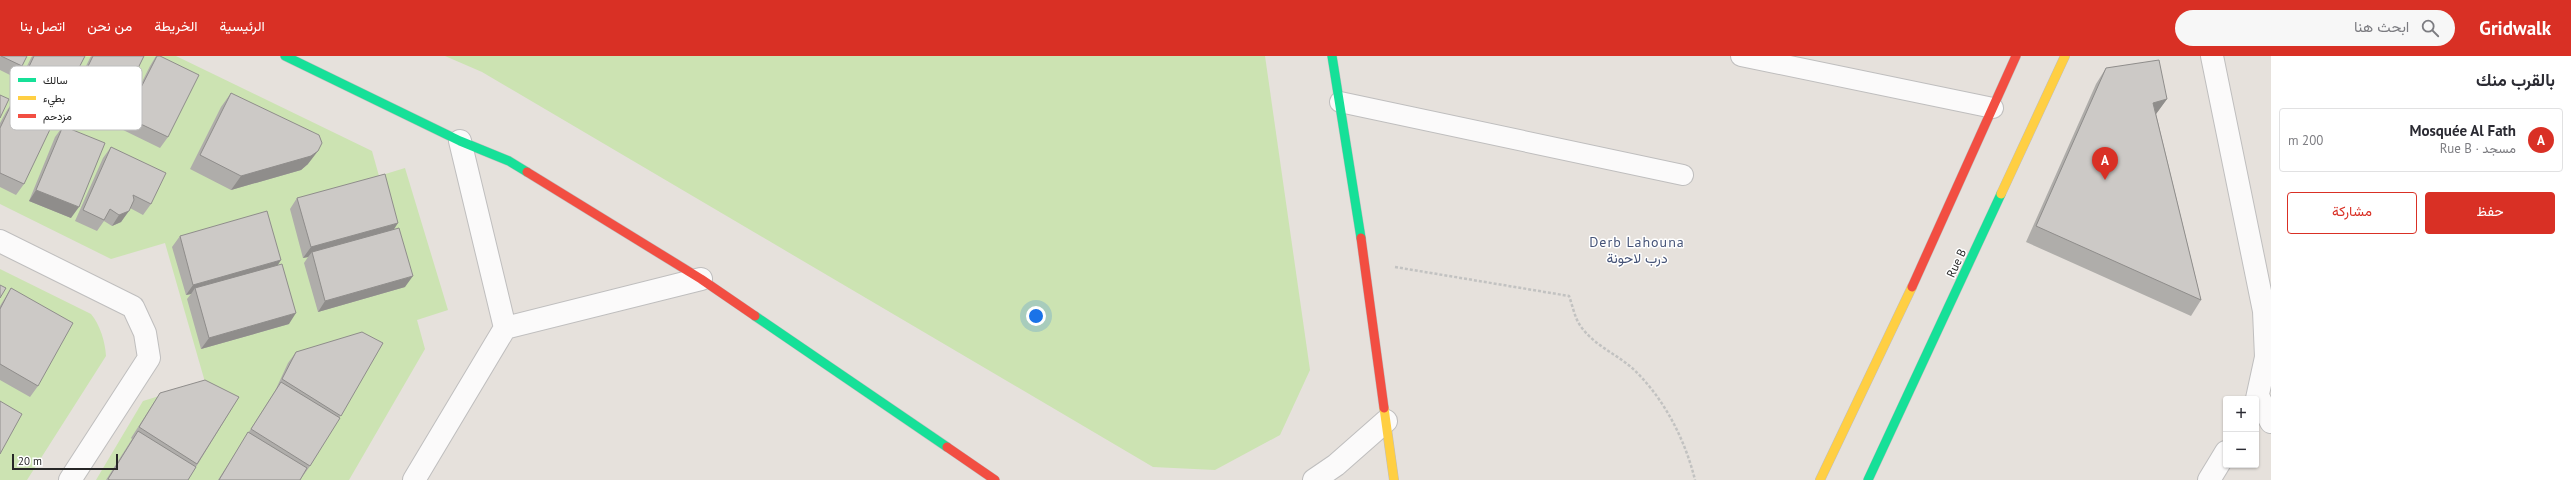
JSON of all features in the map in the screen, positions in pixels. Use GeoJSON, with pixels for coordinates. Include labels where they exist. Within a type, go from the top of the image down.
{"type":"FeatureCollection","features":[{"type":"Feature","properties":{"kind":"street"},"geometry":{"type":"LineString","coordinates":[[285,56],[460,141],[509,161],[701,279],[995,480]]}},
{"type":"Feature","properties":{"kind":"street"},"geometry":{"type":"LineString","coordinates":[[1332,56],[1365,262],[1394,480]]}},
{"type":"Feature","properties":{"kind":"street"},"geometry":{"type":"LineString","coordinates":[[1820,480],[1903,308],[2016,56]]}},
{"type":"Feature","properties":{"kind":"street","name":"Rue B"},"geometry":{"type":"LineString","coordinates":[[1868,480],[2065,56]]}},
{"type":"Feature","properties":{"kind":"street"},"geometry":{"type":"LineString","coordinates":[[2212,56],[2267,310],[2266,357],[2258,396]]}},
{"type":"Feature","properties":{"kind":"street"},"geometry":{"type":"LineString","coordinates":[[414,480],[505,328],[460,141]]}},
{"type":"Feature","properties":{"kind":"street"},"geometry":{"type":"LineString","coordinates":[[0,241],[133,307],[145,333],[149,358],[70,480]]}},
{"type":"Feature","properties":{"kind":"street"},"geometry":{"type":"LineString","coordinates":[[505,328],[701,279]]}},
{"type":"Feature","properties":{"kind":"street"},"geometry":{"type":"LineString","coordinates":[[2259,404],[2271,422]]}},
{"type":"Feature","properties":{"kind":"street"},"geometry":{"type":"LineString","coordinates":[[1314,480],[1336,465],[1386,421]]}},
{"type":"Feature","properties":{"kind":"street"},"geometry":{"type":"LineString","coordinates":[[2209,480],[2223,457]]}},
{"type":"Feature","properties":{"kind":"lane"},"geometry":{"type":"LineString","coordinates":[[1741,56],[1993,108]]}},
{"type":"Feature","properties":{"kind":"lane"},"geometry":{"type":"LineString","coordinates":[[1340,102],[1683,175]]}},
{"type":"Feature","properties":{"kind":"path"},"geometry":{"type":"LineString","coordinates":[[1365,262],[1569,296],[1578,321],[1591,338],[1631,367],[1655,394],[1688,451],[1695,480]]}},
{"type":"Feature","properties":{"kind":"green space"},"geometry":{"type":"Polygon","coordinates":[[[0,56],[176,56],[372,151],[379,176],[405,168],[448,310],[417,320],[425,349],[349,480],[96,480],[143,401],[205,382],[165,243],[111,259],[0,204],[0,56]]]}},
{"type":"Feature","properties":{"kind":"green space"},"geometry":{"type":"Polygon","coordinates":[[[445,56],[1265,56],[1310,370],[1280,435],[1215,470],[1153,467],[482,72],[445,56]]]}},
{"type":"Feature","properties":{"kind":"green space"},"geometry":{"type":"Polygon","coordinates":[[[0,269],[91,314],[103,339],[106,356],[27,480],[0,480],[0,269]]]}},
{"type":"Feature","properties":{"kind":"building"},"geometry":{"type":"Polygon","coordinates":[[[1,56],[27,56],[22,66],[1,56]]]}},
{"type":"Feature","properties":{"kind":"building"},"geometry":{"type":"Polygon","coordinates":[[[34,56],[85,56],[80,66],[29,66],[34,56]]]}},
{"type":"Feature","properties":{"kind":"building"},"geometry":{"type":"Polygon","coordinates":[[[93,56],[144,56],[139,66],[88,66],[93,56]]]}},
{"type":"Feature","properties":{"kind":"building"},"geometry":{"type":"Polygon","coordinates":[[[157,56],[160,56],[199,75],[168,137],[142,125],[142,86],[157,56]]]}},
{"type":"Feature","properties":{"kind":"building"},"geometry":{"type":"Polygon","coordinates":[[[2159,60],[2167,99],[2153,103],[2201,300],[2036,226],[2106,68],[2159,60]]]}},
{"type":"Feature","properties":{"kind":"building"},"geometry":{"type":"Polygon","coordinates":[[[231,93],[319,135],[322,143],[318,151],[311,156],[241,176],[200,155],[231,93]]]}},
{"type":"Feature","properties":{"kind":"building"},"geometry":{"type":"Polygon","coordinates":[[[0,95],[9,99],[0,118],[0,95]]]}},
{"type":"Feature","properties":{"kind":"building"},"geometry":{"type":"Polygon","coordinates":[[[10,107],[10,130],[50,130],[24,184],[0,173],[0,128],[10,107]]]}},
{"type":"Feature","properties":{"kind":"building"},"geometry":{"type":"Polygon","coordinates":[[[61,130],[73,130],[105,143],[79,207],[36,190],[61,130]]]}},
{"type":"Feature","properties":{"kind":"building"},"geometry":{"type":"Polygon","coordinates":[[[111,147],[166,173],[151,204],[133,195],[134,200],[129,211],[119,215],[110,209],[104,220],[83,210],[111,147]]]}},
{"type":"Feature","properties":{"kind":"building"},"geometry":{"type":"Polygon","coordinates":[[[385,174],[398,223],[311,247],[297,198],[385,174]]]}},
{"type":"Feature","properties":{"kind":"building"},"geometry":{"type":"Polygon","coordinates":[[[267,211],[281,260],[193,285],[180,236],[267,211]]]}},
{"type":"Feature","properties":{"kind":"building"},"geometry":{"type":"Polygon","coordinates":[[[399,228],[413,276],[325,301],[312,252],[399,228]]]}},
{"type":"Feature","properties":{"kind":"building"},"geometry":{"type":"Polygon","coordinates":[[[282,264],[296,313],[209,338],[195,288],[282,264]]]}},
{"type":"Feature","properties":{"kind":"building"},"geometry":{"type":"Polygon","coordinates":[[[0,285],[6,288],[0,298],[0,285]]]}},
{"type":"Feature","properties":{"kind":"building"},"geometry":{"type":"Polygon","coordinates":[[[11,288],[73,323],[38,386],[0,364],[0,309],[11,288]]]}},
{"type":"Feature","properties":{"kind":"building"},"geometry":{"type":"Polygon","coordinates":[[[362,332],[383,343],[341,416],[282,379],[296,352],[362,332]]]}},
{"type":"Feature","properties":{"kind":"building"},"geometry":{"type":"Polygon","coordinates":[[[205,380],[239,397],[197,464],[139,427],[160,393],[205,380]]]}},
{"type":"Feature","properties":{"kind":"building"},"geometry":{"type":"Polygon","coordinates":[[[281,382],[340,418],[310,466],[251,429],[281,382]]]}},
{"type":"Feature","properties":{"kind":"building"},"geometry":{"type":"Polygon","coordinates":[[[0,401],[22,414],[0,454],[0,401]]]}},
{"type":"Feature","properties":{"kind":"building"},"geometry":{"type":"Polygon","coordinates":[[[138,431],[196,467],[188,480],[108,479],[138,431]]]}},
{"type":"Feature","properties":{"kind":"building"},"geometry":{"type":"Polygon","coordinates":[[[248,432],[307,468],[300,480],[219,480],[248,432]]]}},
{"type":"Feature","properties":{"kind":"traffic: fast"},"geometry":{"type":"LineString","coordinates":[[285,56],[460,141],[509,161],[527,172]]}},
{"type":"Feature","properties":{"kind":"traffic: fast"},"geometry":{"type":"LineString","coordinates":[[1332,56],[1361,238]]}},
{"type":"Feature","properties":{"kind":"traffic: fast"},"geometry":{"type":"LineString","coordinates":[[1868,480],[2001,194]]}},
{"type":"Feature","properties":{"kind":"traffic: fast"},"geometry":{"type":"LineString","coordinates":[[755,316],[947,447]]}},
{"type":"Feature","properties":{"kind":"traffic: slow"},"geometry":{"type":"LineString","coordinates":[[2001,194],[2065,56]]}},
{"type":"Feature","properties":{"kind":"traffic: slow"},"geometry":{"type":"LineString","coordinates":[[1820,480],[1912,287]]}},
{"type":"Feature","properties":{"kind":"traffic: slow"},"geometry":{"type":"LineString","coordinates":[[1384,408],[1394,480]]}},
{"type":"Feature","properties":{"kind":"traffic: jam"},"geometry":{"type":"LineString","coordinates":[[1912,287],[2016,56]]}},
{"type":"Feature","properties":{"kind":"traffic: jam"},"geometry":{"type":"LineString","coordinates":[[527,172],[701,279],[755,316]]}},
{"type":"Feature","properties":{"kind":"traffic: jam"},"geometry":{"type":"LineString","coordinates":[[1361,238],[1384,408]]}},
{"type":"Feature","properties":{"kind":"traffic: jam"},"geometry":{"type":"LineString","coordinates":[[947,447],[995,480]]}},
{"type":"Feature","properties":{"kind":"place","name":"Mosquée Al Fath"},"geometry":{"type":"Point","coordinates":[2105,180]}},
{"type":"Feature","properties":{"kind":"district","name":"Derb Lahouna درب لاحونة"},"geometry":{"type":"Point","coordinates":[1637,250]}}]}
